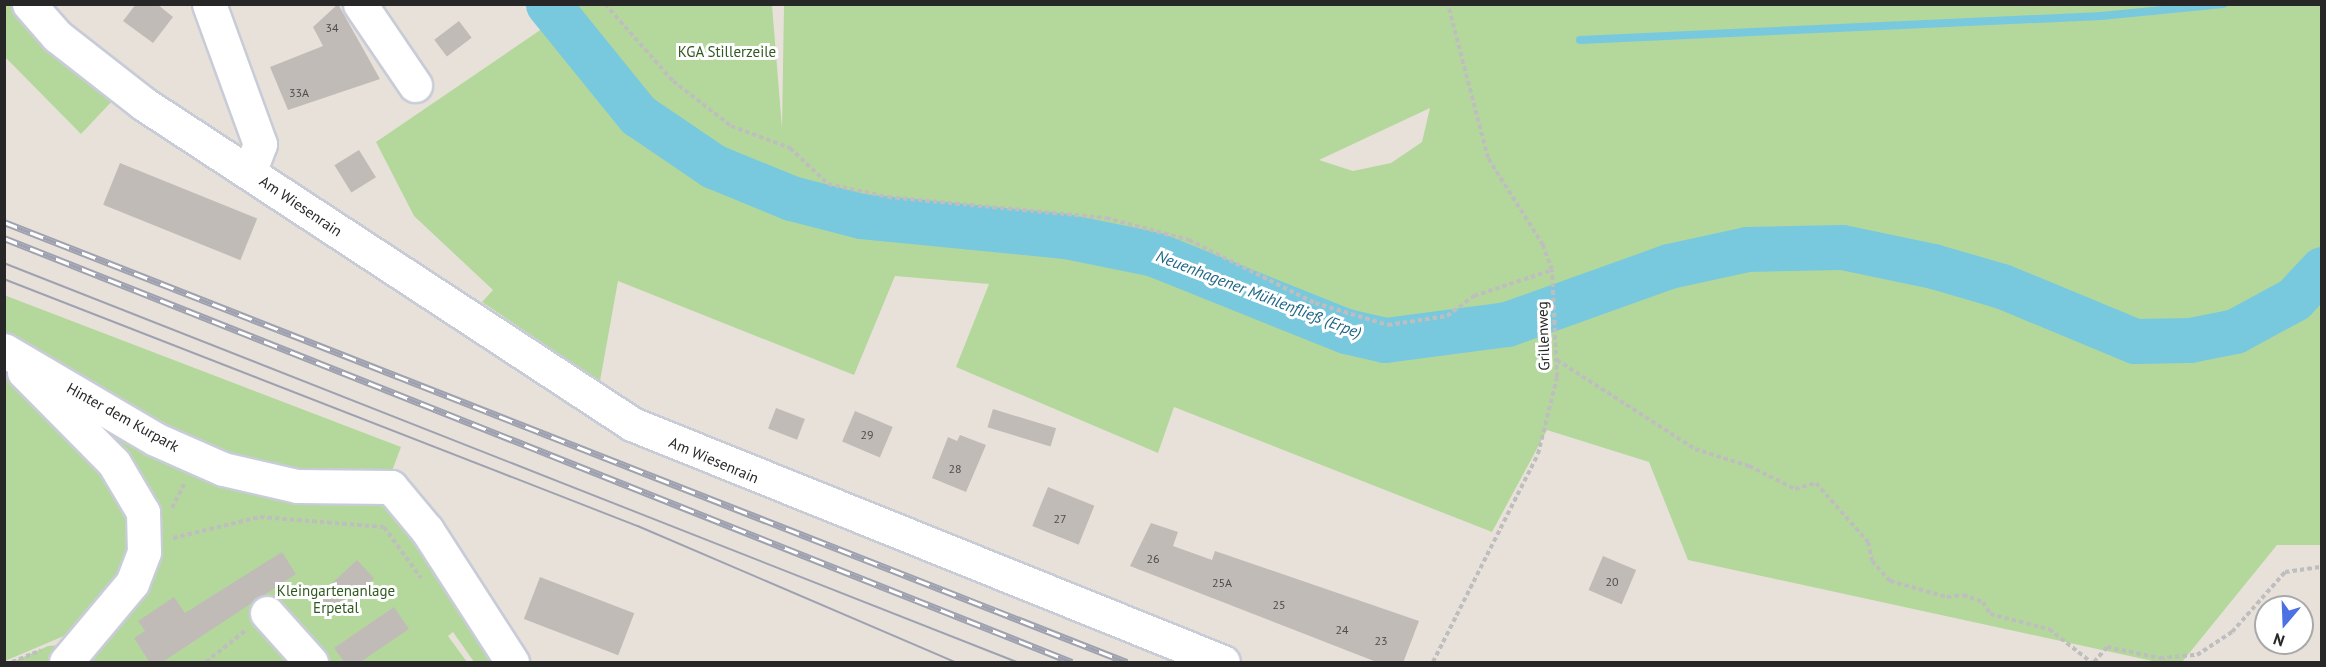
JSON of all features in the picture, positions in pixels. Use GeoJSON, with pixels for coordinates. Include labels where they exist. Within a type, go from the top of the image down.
{"type":"FeatureCollection","features":[{"type":"Feature","properties":{"kind":"street","name":"Am Wiesenrain"},"geometry":{"type":"LineString","coordinates":[[29,4],[100,73],[632,424],[1223,663]]}},
{"type":"Feature","properties":{"kind":"street","name":"Am Wiesenrain"},"geometry":{"type":"LineString","coordinates":[[209,4],[260,144],[249,172]]}},
{"type":"Feature","properties":{"kind":"street"},"geometry":{"type":"LineString","coordinates":[[360,4],[415,85]]}},
{"type":"Feature","properties":{"kind":"street"},"geometry":{"type":"LineString","coordinates":[[7,351],[40,393],[114,463],[142,512],[144,552],[132,583],[66,663]]}},
{"type":"Feature","properties":{"kind":"street","name":"Hinter dem Kurpark"},"geometry":{"type":"LineString","coordinates":[[7,351],[197,457],[223,469],[297,486],[392,487],[427,530],[512,663]]}},
{"type":"Feature","properties":{"kind":"street"},"geometry":{"type":"LineString","coordinates":[[267,613],[311,663]]}},
{"type":"Feature","properties":{"kind":"path"},"geometry":{"type":"LineString","coordinates":[[605,4],[673,81],[730,126],[790,148],[828,184],[888,197],[1106,218],[1189,240],[1315,303],[1388,325],[1447,316],[1474,296],[1552,270]]}},
{"type":"Feature","properties":{"kind":"path","name":"Grillenweg"},"geometry":{"type":"LineString","coordinates":[[1433,663],[1539,454],[1557,360],[1552,270],[1543,244],[1488,158],[1448,4]]}},
{"type":"Feature","properties":{"kind":"path"},"geometry":{"type":"LineString","coordinates":[[1557,360],[1695,449],[1749,466],[1795,489],[1816,483],[1868,542],[1872,561],[1890,581],[1947,597],[1963,595],[1983,602],[1990,614],[2049,628],[2092,663],[2107,647],[2160,657],[2197,655],[2232,632],[2284,572],[2322,567]]}},
{"type":"Feature","properties":{"kind":"path"},"geometry":{"type":"LineString","coordinates":[[167,518],[197,457]]}},
{"type":"Feature","properties":{"kind":"path"},"geometry":{"type":"LineString","coordinates":[[144,552],[190,530],[260,517],[384,527],[426,586]]}},
{"type":"Feature","properties":{"kind":"path"},"geometry":{"type":"LineString","coordinates":[[206,663],[267,613]]}},
{"type":"Feature","properties":{"kind":"green space"},"geometry":{"type":"Polygon","coordinates":[[[4,5],[17,5],[115,98],[81,134],[5,57],[4,5]]]}},
{"type":"Feature","properties":{"kind":"green space","name":"KGA Stillerzeile"},"geometry":{"type":"Polygon","coordinates":[[[577,5],[772,5],[782,128],[784,5],[2321,5],[2321,545],[2277,545],[2182,662],[2157,662],[1688,560],[1649,462],[1547,430],[1492,532],[1174,407],[1158,453],[956,367],[989,284],[895,276],[854,375],[618,281],[600,381],[482,302],[493,290],[414,216],[376,142],[577,5]],[[1430,108],[1319,160],[1353,171],[1391,163],[1422,142],[1430,108]]]}},
{"type":"Feature","properties":{"kind":"green space"},"geometry":{"type":"Polygon","coordinates":[[[4,295],[401,447],[389,479],[224,461],[5,334],[4,295]]]}},
{"type":"Feature","properties":{"kind":"green space","name":"Kleingartenanlage Erpetal"},"geometry":{"type":"Polygon","coordinates":[[[5,362],[220,478],[381,502],[408,523],[500,662],[474,662],[453,632],[448,636],[467,662],[12,662],[48,646],[85,643],[71,633],[5,661],[5,362]]]}},
{"type":"Feature","properties":{"kind":"building"},"geometry":{"type":"Polygon","coordinates":[[[136,4],[157,4],[173,17],[153,43],[123,21],[136,4]]]}},
{"type":"Feature","properties":{"kind":"building"},"geometry":{"type":"Polygon","coordinates":[[[338,4],[380,79],[288,110],[270,67],[323,46],[313,27],[338,4]]]}},
{"type":"Feature","properties":{"kind":"building"},"geometry":{"type":"Polygon","coordinates":[[[459,21],[472,38],[447,56],[434,40],[459,21]]]}},
{"type":"Feature","properties":{"kind":"building"},"geometry":{"type":"Polygon","coordinates":[[[359,150],[376,177],[351,193],[334,165],[359,150]]]}},
{"type":"Feature","properties":{"kind":"building"},"geometry":{"type":"Polygon","coordinates":[[[120,163],[257,218],[240,260],[103,205],[120,163]]]}},
{"type":"Feature","properties":{"kind":"building"},"geometry":{"type":"Polygon","coordinates":[[[776,408],[805,419],[797,440],[768,429],[776,408]]]}},
{"type":"Feature","properties":{"kind":"building"},"geometry":{"type":"Polygon","coordinates":[[[993,409],[1056,428],[1051,446],[987,427],[993,409]]]}},
{"type":"Feature","properties":{"kind":"building"},"geometry":{"type":"Polygon","coordinates":[[[855,411],[893,427],[880,457],[842,441],[855,411]]]}},
{"type":"Feature","properties":{"kind":"building"},"geometry":{"type":"Polygon","coordinates":[[[960,435],[986,445],[966,492],[932,478],[948,437],[957,441],[960,435]]]}},
{"type":"Feature","properties":{"kind":"building"},"geometry":{"type":"Polygon","coordinates":[[[1048,487],[1094,506],[1079,545],[1032,526],[1048,487]]]}},
{"type":"Feature","properties":{"kind":"building"},"geometry":{"type":"Polygon","coordinates":[[[1151,523],[1178,532],[1173,546],[1212,560],[1215,551],[1419,621],[1403,663],[1379,663],[1130,566],[1151,523]]]}},
{"type":"Feature","properties":{"kind":"building"},"geometry":{"type":"Polygon","coordinates":[[[282,552],[296,574],[161,663],[150,663],[134,638],[145,631],[138,621],[174,597],[185,613],[282,552]]]}},
{"type":"Feature","properties":{"kind":"building"},"geometry":{"type":"Polygon","coordinates":[[[1603,556],[1636,570],[1622,604],[1589,590],[1603,556]]]}},
{"type":"Feature","properties":{"kind":"building"},"geometry":{"type":"Polygon","coordinates":[[[357,560],[374,578],[336,614],[319,595],[357,560]]]}},
{"type":"Feature","properties":{"kind":"building"},"geometry":{"type":"Polygon","coordinates":[[[540,577],[634,613],[618,655],[524,619],[540,577]]]}},
{"type":"Feature","properties":{"kind":"building"},"geometry":{"type":"Polygon","coordinates":[[[394,607],[409,629],[359,663],[345,663],[334,648],[394,607]]]}},
{"type":"Feature","properties":{"kind":"waterway","name":"Neuenhagener Mühlenfließ (Erpe)"},"geometry":{"type":"LineString","coordinates":[[548,4],[638,115],[713,166],[791,198],[861,216],[1065,236],[1154,254],[1346,331],[1385,340],[1507,324],[1669,266],[1747,249],[1842,247],[1933,266],[2002,286],[2135,341],[2190,340],[2235,331],[2294,299],[2322,269]]}},
{"type":"Feature","properties":{"kind":"waterway"},"geometry":{"type":"LineString","coordinates":[[1580,40],[2101,16],[2223,4]]}},
{"type":"Feature","properties":{"kind":"tram line"},"geometry":{"type":"LineString","coordinates":[[4,263],[1017,662]]}},
{"type":"Feature","properties":{"kind":"tram line"},"geometry":{"type":"LineString","coordinates":[[4,279],[638,526],[955,662]]}},
{"type":"Feature","properties":{"kind":"railway"},"geometry":{"type":"LineString","coordinates":[[4,222],[1127,662]]}},
{"type":"Feature","properties":{"kind":"railway"},"geometry":{"type":"LineString","coordinates":[[4,238],[1072,662]]}}]}
